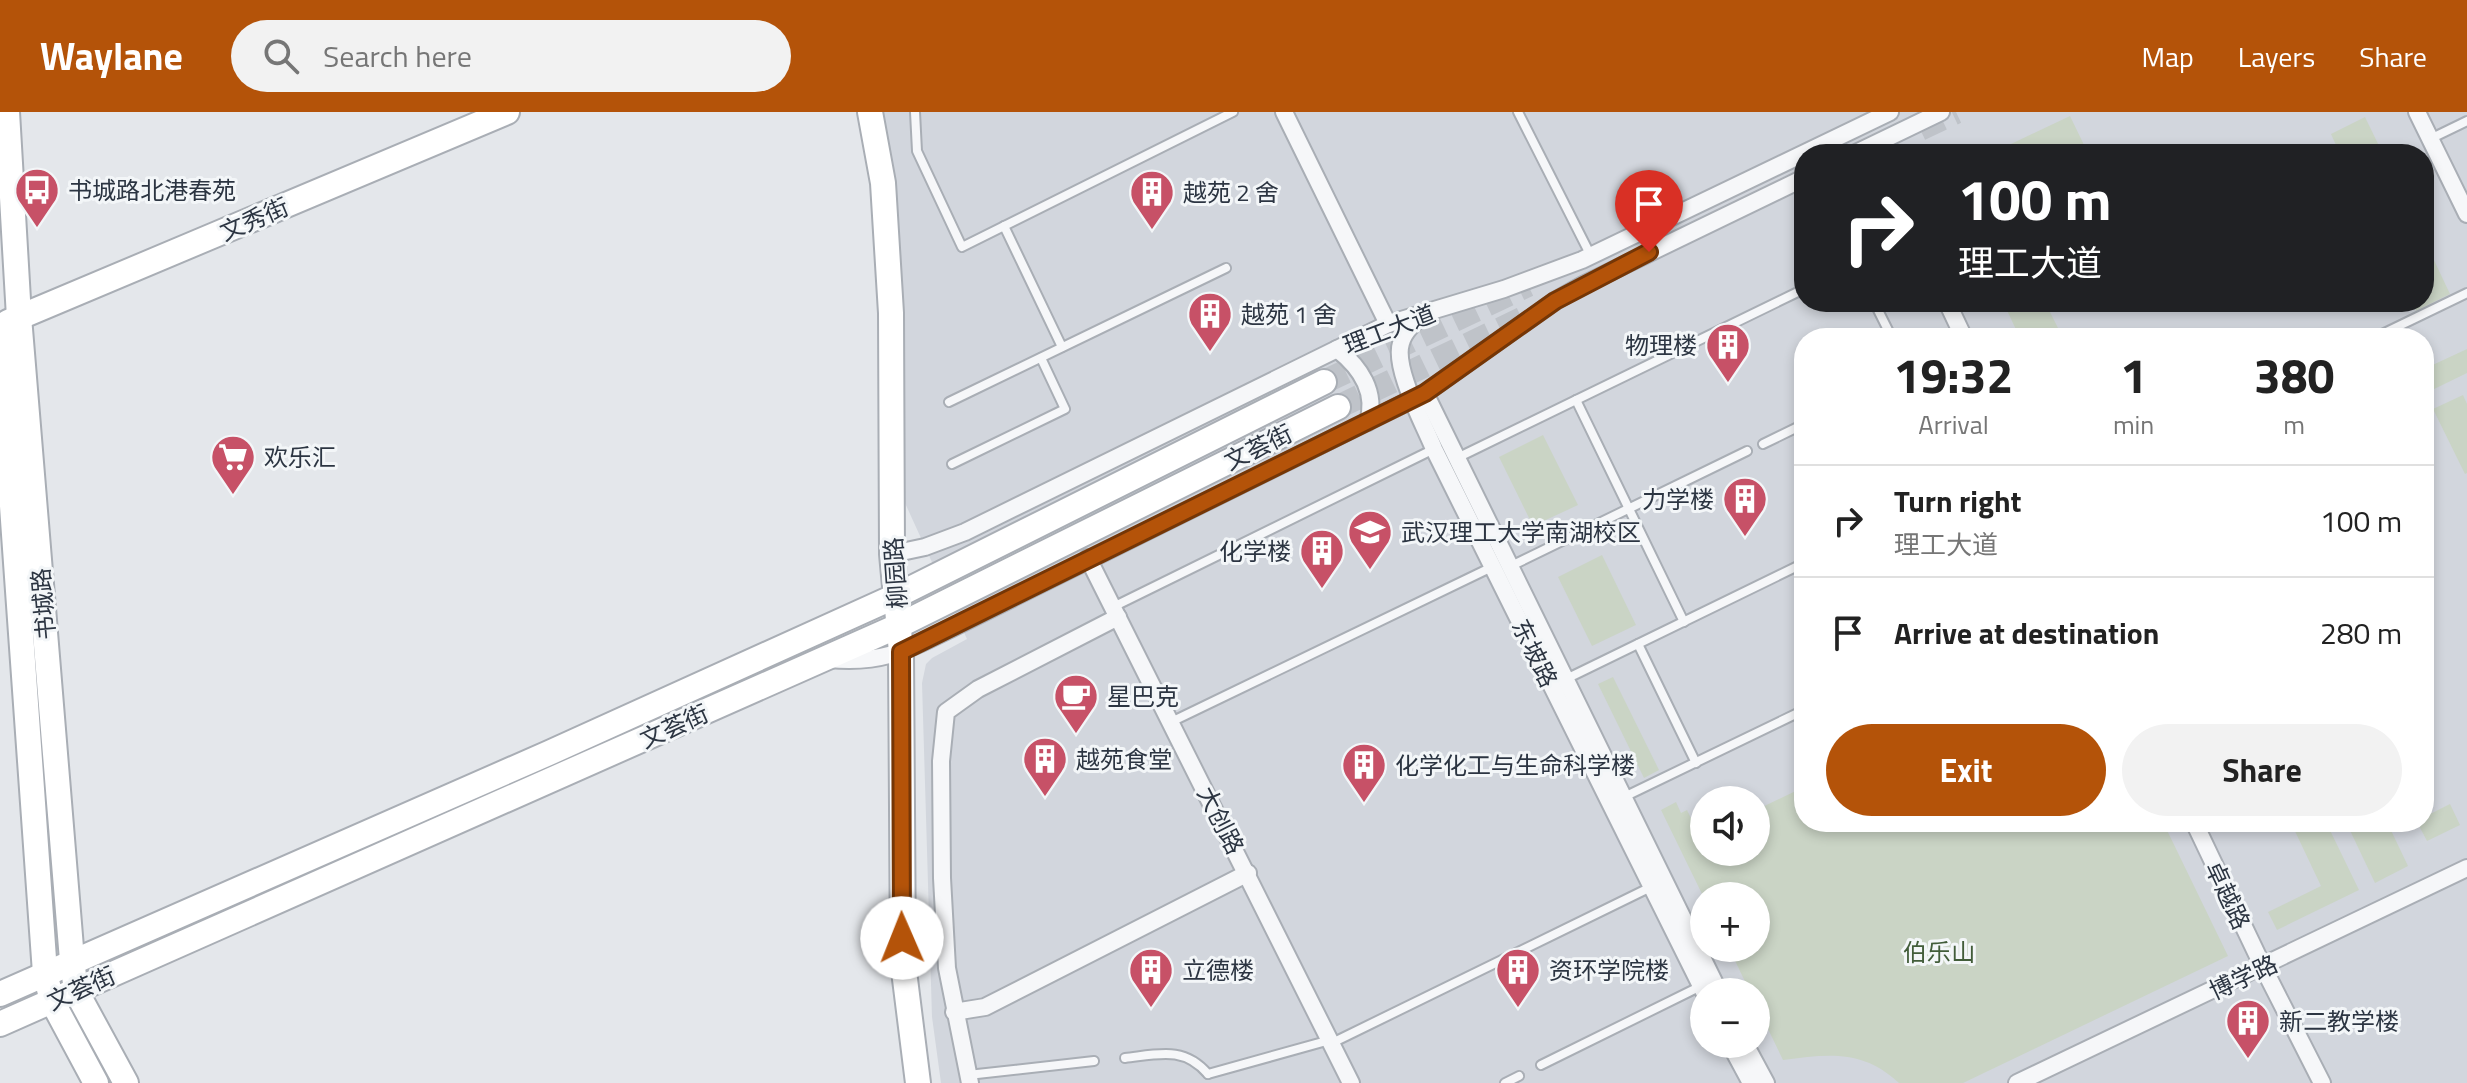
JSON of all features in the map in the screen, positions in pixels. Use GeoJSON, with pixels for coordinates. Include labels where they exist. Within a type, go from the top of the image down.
{"type":"FeatureCollection","features":[{"type":"Feature","properties":{"kind":"main road","name":"书城路"},"geometry":{"type":"LineString","coordinates":[[7,112],[10,321],[72,960],[76,991],[126,1083]]}},
{"type":"Feature","properties":{"kind":"main road","name":"文秀街"},"geometry":{"type":"LineString","coordinates":[[10,321],[507,112]]}},
{"type":"Feature","properties":{"kind":"main road","name":"柳园路"},"geometry":{"type":"LineString","coordinates":[[870,112],[883,183],[891,313],[892,554],[901,652],[903,963],[918,1083]]}},
{"type":"Feature","properties":{"kind":"main road","name":"书城路"},"geometry":{"type":"LineString","coordinates":[[0,336],[45,973],[52,1001],[96,1083]]}},
{"type":"Feature","properties":{"kind":"main road","name":"文荟街"},"geometry":{"type":"LineString","coordinates":[[0,994],[549,753],[896,596],[1324,382]]}},
{"type":"Feature","properties":{"kind":"main road","name":"文荟街"},"geometry":{"type":"LineString","coordinates":[[0,1024],[898,626],[1338,407]]}},
{"type":"Feature","properties":{"kind":"street"},"geometry":{"type":"LineString","coordinates":[[1284,112],[1388,324]]}},
{"type":"Feature","properties":{"kind":"street","name":"理工大道"},"geometry":{"type":"LineString","coordinates":[[1809,144],[1860,118],[1890,112]]}},
{"type":"Feature","properties":{"kind":"street"},"geometry":{"type":"LineString","coordinates":[[1884,144],[1941,112]]}},
{"type":"Feature","properties":{"kind":"street"},"geometry":{"type":"LineString","coordinates":[[2417,112],[2432,144]]}},
{"type":"Feature","properties":{"kind":"street"},"geometry":{"type":"LineString","coordinates":[[1860,118],[1873,144]]}},
{"type":"Feature","properties":{"kind":"street"},"geometry":{"type":"LineString","coordinates":[[2434,147],[2467,214]]}},
{"type":"Feature","properties":{"kind":"street","name":"理工大道"},"geometry":{"type":"LineString","coordinates":[[892,554],[925,547],[965,532],[1388,324],[1504,289],[1591,256],[1794,152]]}},
{"type":"Feature","properties":{"kind":"street"},"geometry":{"type":"LineString","coordinates":[[824,659],[870,661],[901,652],[1419,396],[1555,301],[1583,285],[1794,183]]}},
{"type":"Feature","properties":{"kind":"street","name":"东坡路"},"geometry":{"type":"LineString","coordinates":[[1425,313],[1406,332],[1400,347],[1401,366],[1457,458],[1566,679],[1623,798],[1698,978]]}},
{"type":"Feature","properties":{"kind":"street"},"geometry":{"type":"LineString","coordinates":[[1337,349],[1353,364],[1368,390],[1371,406],[1368,422]]}},
{"type":"Feature","properties":{"kind":"street","name":"东坡路"},"geometry":{"type":"LineString","coordinates":[[1419,396],[1434,449],[1492,567],[1711,978]]}},
{"type":"Feature","properties":{"kind":"street","name":"大创路"},"geometry":{"type":"LineString","coordinates":[[1088,558],[1351,1083]]}},
{"type":"Feature","properties":{"kind":"street"},"geometry":{"type":"LineString","coordinates":[[969,1079],[947,968],[941,761],[946,712],[978,689],[1116,612]]}},
{"type":"Feature","properties":{"kind":"street","name":"卓越路"},"geometry":{"type":"LineString","coordinates":[[2199,832],[2322,1083]]}},
{"type":"Feature","properties":{"kind":"street","name":"博学路"},"geometry":{"type":"LineString","coordinates":[[2017,1083],[2467,868]]}},
{"type":"Feature","properties":{"kind":"street"},"geometry":{"type":"LineString","coordinates":[[954,1012],[985,1007],[1248,873]]}},
{"type":"Feature","properties":{"kind":"street"},"geometry":{"type":"LineString","coordinates":[[1738,1058],[1751,1083]]}},
{"type":"Feature","properties":{"kind":"street"},"geometry":{"type":"LineString","coordinates":[[1753,1058],[1766,1083]]}},
{"type":"Feature","properties":{"kind":"lane"},"geometry":{"type":"LineString","coordinates":[[915,112],[917,151],[962,247],[1233,112]]}},
{"type":"Feature","properties":{"kind":"lane"},"geometry":{"type":"LineString","coordinates":[[1518,112],[1591,256]]}},
{"type":"Feature","properties":{"kind":"lane"},"geometry":{"type":"LineString","coordinates":[[2430,139],[2467,121]]}},
{"type":"Feature","properties":{"kind":"lane"},"geometry":{"type":"LineString","coordinates":[[1004,226],[1062,347]]}},
{"type":"Feature","properties":{"kind":"lane"},"geometry":{"type":"LineString","coordinates":[[949,402],[1226,268]]}},
{"type":"Feature","properties":{"kind":"lane"},"geometry":{"type":"LineString","coordinates":[[2434,309],[2467,293]]}},
{"type":"Feature","properties":{"kind":"lane"},"geometry":{"type":"LineString","coordinates":[[1457,458],[1794,294]]}},
{"type":"Feature","properties":{"kind":"lane"},"geometry":{"type":"LineString","coordinates":[[2395,328],[2428,312]]}},
{"type":"Feature","properties":{"kind":"lane"},"geometry":{"type":"LineString","coordinates":[[952,464],[1065,409],[1041,358]]}},
{"type":"Feature","properties":{"kind":"lane"},"geometry":{"type":"LineString","coordinates":[[1576,400],[1684,622]]}},
{"type":"Feature","properties":{"kind":"lane"},"geometry":{"type":"LineString","coordinates":[[1763,444],[1794,429]]}},
{"type":"Feature","properties":{"kind":"lane"},"geometry":{"type":"LineString","coordinates":[[1116,612],[1434,449]]}},
{"type":"Feature","properties":{"kind":"lane"},"geometry":{"type":"LineString","coordinates":[[1510,567],[1747,451]]}},
{"type":"Feature","properties":{"kind":"lane"},"geometry":{"type":"LineString","coordinates":[[1171,722],[1492,567]]}},
{"type":"Feature","properties":{"kind":"lane"},"geometry":{"type":"LineString","coordinates":[[1566,679],[1794,568]]}},
{"type":"Feature","properties":{"kind":"lane"},"geometry":{"type":"LineString","coordinates":[[1638,644],[1696,763]]}},
{"type":"Feature","properties":{"kind":"lane"},"geometry":{"type":"LineString","coordinates":[[1623,798],[1794,715]]}},
{"type":"Feature","properties":{"kind":"lane"},"geometry":{"type":"LineString","coordinates":[[1125,1058],[1181,1055],[1194,1060],[1207,1079],[1332,1042],[1658,883]]}},
{"type":"Feature","properties":{"kind":"lane"},"geometry":{"type":"LineString","coordinates":[[1541,1065],[1690,995]]}},
{"type":"Feature","properties":{"kind":"lane"},"geometry":{"type":"LineString","coordinates":[[969,1079],[1094,1061]]}},
{"type":"Feature","properties":{"kind":"lane"},"geometry":{"type":"LineString","coordinates":[[1505,1083],[1519,1076]]}},
{"type":"Feature","properties":{"kind":"shaded area","name":"武汉理工大学南湖校区"},"geometry":{"type":"Polygon","coordinates":[[[882,112],[2467,112],[2467,1083],[941,1083],[932,1017],[922,683],[926,664],[932,658],[967,639],[905,503],[898,263],[882,112]]]}},
{"type":"Feature","properties":{"kind":"green space"},"geometry":{"type":"Polygon","coordinates":[[[2070,116],[2084,144],[2011,144],[2070,116]]]}},
{"type":"Feature","properties":{"kind":"green space"},"geometry":{"type":"Polygon","coordinates":[[[2365,117],[2378,144],[2336,144],[2331,134],[2365,117]]]}},
{"type":"Feature","properties":{"kind":"green space"},"geometry":{"type":"Polygon","coordinates":[[[2434,260],[2450,294],[2434,302],[2434,260]]]}},
{"type":"Feature","properties":{"kind":"green space"},"geometry":{"type":"Polygon","coordinates":[[[2008,312],[2050,312],[2058,328],[2015,328],[2008,312]]]}},
{"type":"Feature","properties":{"kind":"green space"},"geometry":{"type":"Polygon","coordinates":[[[2467,349],[2467,373],[2434,389],[2434,364],[2467,349]]]}},
{"type":"Feature","properties":{"kind":"green space"},"geometry":{"type":"Polygon","coordinates":[[[2463,395],[2467,404],[2465,474],[2434,411],[2463,395]]]}},
{"type":"Feature","properties":{"kind":"green space"},"geometry":{"type":"Polygon","coordinates":[[[1543,435],[1578,505],[1533,526],[1499,457],[1543,435]]]}},
{"type":"Feature","properties":{"kind":"green space"},"geometry":{"type":"Polygon","coordinates":[[[1602,555],[1636,625],[1592,646],[1558,577],[1602,555]]]}},
{"type":"Feature","properties":{"kind":"green space"},"geometry":{"type":"Polygon","coordinates":[[[1613,677],[1659,770],[1644,778],[1598,684],[1613,677]]]}},
{"type":"Feature","properties":{"kind":"green space","name":"伯乐山"},"geometry":{"type":"Polygon","coordinates":[[[1794,792],[1794,832],[2168,832],[2228,956],[1963,1083],[1899,1083],[1872,1064],[1844,1056],[1783,1060],[1770,1033],[1770,978],[1743,978],[1736,962],[1770,962],[1770,882],[1696,882],[1661,810],[1676,802],[1681,813],[1687,810],[1690,816],[1690,866],[1770,866],[1770,803],[1794,792]]]}},
{"type":"Feature","properties":{"kind":"green space"},"geometry":{"type":"Polygon","coordinates":[[[2450,804],[2460,825],[2427,841],[2422,832],[2434,832],[2434,812],[2450,804]]]}},
{"type":"Feature","properties":{"kind":"green space"},"geometry":{"type":"Polygon","coordinates":[[[2295,832],[2331,832],[2359,890],[2277,930],[2268,912],[2321,886],[2295,832]]]}},
{"type":"Feature","properties":{"kind":"green space"},"geometry":{"type":"Polygon","coordinates":[[[2351,832],[2392,832],[2408,866],[2375,883],[2351,832]]]}},
{"type":"Feature","properties":{"kind":"tunnel"},"geometry":{"type":"LineString","coordinates":[[1920,129],[1956,112]]}},
{"type":"Feature","properties":{"kind":"tunnel"},"geometry":{"type":"LineString","coordinates":[[1324,382],[1528,285]]}},
{"type":"Feature","properties":{"kind":"tunnel"},"geometry":{"type":"LineString","coordinates":[[1338,407],[1530,315]]}},
{"type":"Feature","properties":{"kind":"place","name":"书城路北港春苑"},"geometry":{"type":"Point","coordinates":[37,229]}},
{"type":"Feature","properties":{"kind":"place","name":"越苑 2 舍"},"geometry":{"type":"Point","coordinates":[1152,231]}},
{"type":"Feature","properties":{"kind":"place","name":"越苑 1 舍"},"geometry":{"type":"Point","coordinates":[1210,353]}},
{"type":"Feature","properties":{"kind":"place","name":"物理楼"},"geometry":{"type":"Point","coordinates":[1728,384]}},
{"type":"Feature","properties":{"kind":"place","name":"欢乐汇"},"geometry":{"type":"Point","coordinates":[233,496]}},
{"type":"Feature","properties":{"kind":"place","name":"力学楼"},"geometry":{"type":"Point","coordinates":[1745,538]}},
{"type":"Feature","properties":{"kind":"place","name":"武汉理工大学南湖校区"},"geometry":{"type":"Point","coordinates":[1370,571]}},
{"type":"Feature","properties":{"kind":"place","name":"化学楼"},"geometry":{"type":"Point","coordinates":[1322,590]}},
{"type":"Feature","properties":{"kind":"place","name":"星巴克"},"geometry":{"type":"Point","coordinates":[1076,735]}},
{"type":"Feature","properties":{"kind":"place","name":"越苑食堂"},"geometry":{"type":"Point","coordinates":[1045,798]}},
{"type":"Feature","properties":{"kind":"place","name":"化学化工与生命科学楼"},"geometry":{"type":"Point","coordinates":[1364,804]}},
{"type":"Feature","properties":{"kind":"place","name":"立德楼"},"geometry":{"type":"Point","coordinates":[1151,1009]}},
{"type":"Feature","properties":{"kind":"place","name":"资环学院楼"},"geometry":{"type":"Point","coordinates":[1518,1009]}},
{"type":"Feature","properties":{"kind":"place","name":"新二教学楼"},"geometry":{"type":"Point","coordinates":[2248,1060]}},
{"type":"Feature","properties":{"kind":"route"},"geometry":{"type":"LineString","coordinates":[[902,938],[901,652],[1425,393],[1555,301],[1649,252]]}}]}
